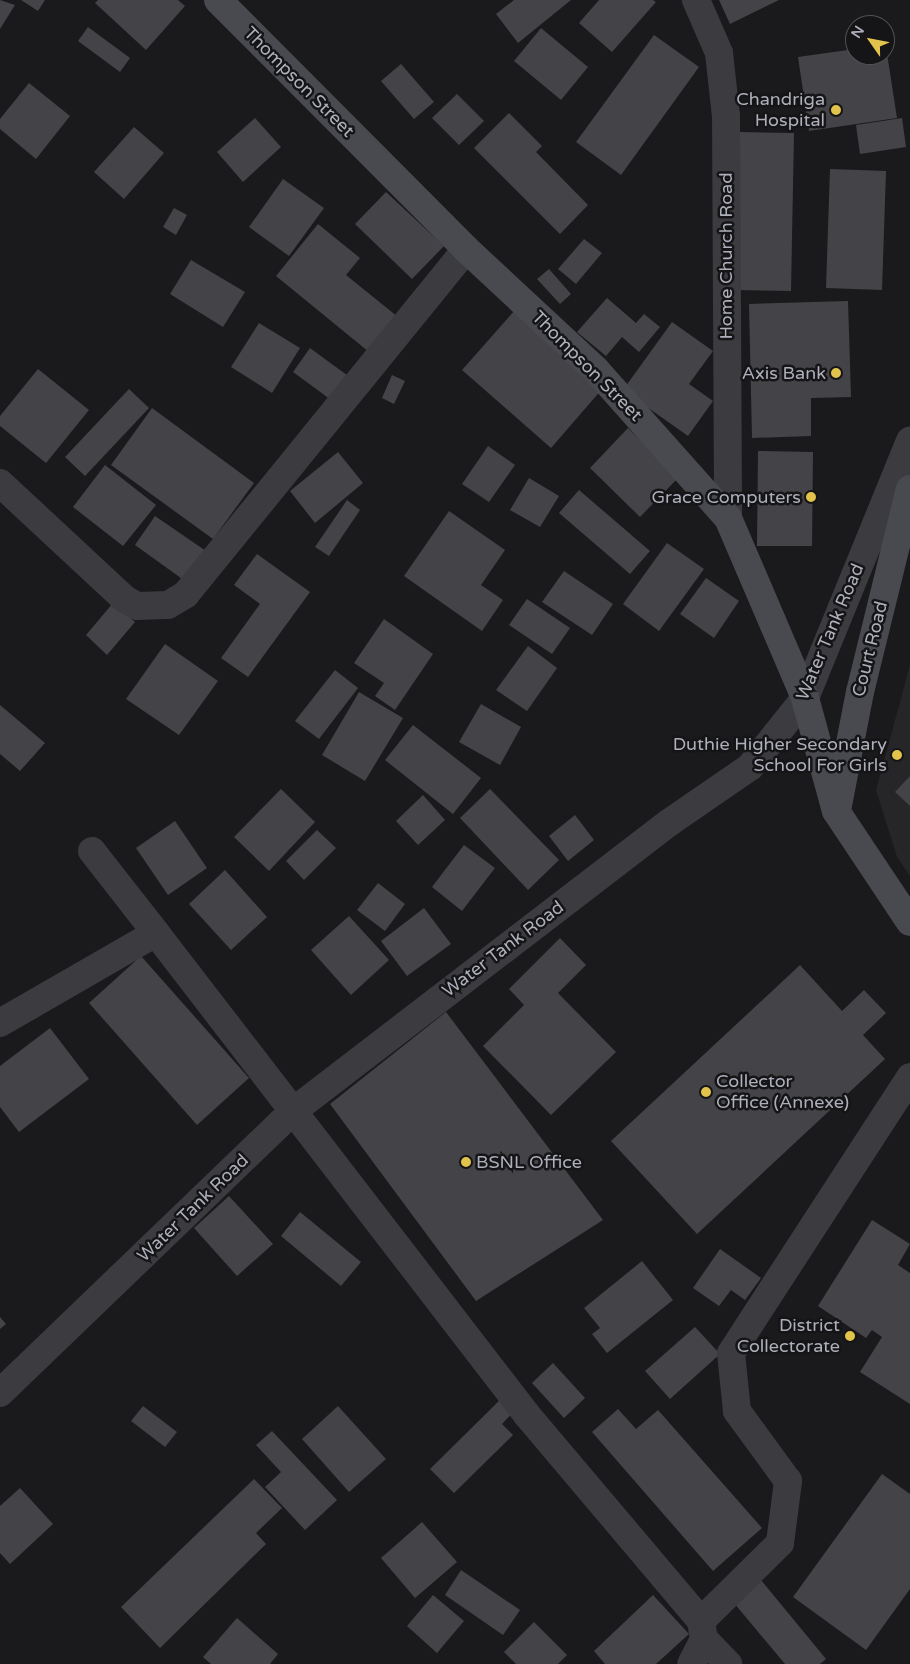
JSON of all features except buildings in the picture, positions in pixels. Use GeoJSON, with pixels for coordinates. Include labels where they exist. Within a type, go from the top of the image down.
{"type":"FeatureCollection","features":[{"type":"Feature","properties":{"kind":"main road","name":"Thompson Street"},"geometry":{"type":"LineString","coordinates":[[218,0],[466,249],[596,370],[728,518],[805,698],[836,811],[910,922]]}},
{"type":"Feature","properties":{"kind":"main road","name":"Court Road"},"geometry":{"type":"LineString","coordinates":[[836,811],[860,692],[910,489]]}},
{"type":"Feature","properties":{"kind":"street","name":"Home Church Road"},"geometry":{"type":"LineString","coordinates":[[696,0],[719,53],[726,116],[728,518]]}},
{"type":"Feature","properties":{"kind":"street"},"geometry":{"type":"LineString","coordinates":[[0,483],[126,599],[137,606],[168,605],[186,594],[466,249]]}},
{"type":"Feature","properties":{"kind":"street","name":"Water Tank Road"},"geometry":{"type":"LineString","coordinates":[[0,1394],[292,1112],[662,828],[750,767],[805,698],[910,442]]}},
{"type":"Feature","properties":{"kind":"street"},"geometry":{"type":"LineString","coordinates":[[92,850],[527,1415],[703,1630],[728,1664]]}},
{"type":"Feature","properties":{"kind":"street"},"geometry":{"type":"LineString","coordinates":[[0,1023],[156,933]]}},
{"type":"Feature","properties":{"kind":"street"},"geometry":{"type":"LineString","coordinates":[[691,1664],[703,1630],[780,1543],[788,1481],[736,1411],[731,1354],[910,1077]]}},
{"type":"Feature","properties":{"kind":"shaded area","name":"Duthie Higher Secondary School For Girls"},"geometry":{"type":"Polygon","coordinates":[[[910,665],[910,876],[897,857],[876,790],[910,665]]]}},
{"type":"Feature","properties":{"kind":"place","name":"Chandriga Hospital"},"geometry":{"type":"Point","coordinates":[836,110]}},
{"type":"Feature","properties":{"kind":"place","name":"Axis Bank"},"geometry":{"type":"Point","coordinates":[836,373]}},
{"type":"Feature","properties":{"kind":"place","name":"Grace Computers"},"geometry":{"type":"Point","coordinates":[811,497]}},
{"type":"Feature","properties":{"kind":"place","name":"Duthie Higher Secondary School For Girls"},"geometry":{"type":"Point","coordinates":[897,755]}},
{"type":"Feature","properties":{"kind":"place","name":"Collector Office (Annexe)"},"geometry":{"type":"Point","coordinates":[706,1092]}},
{"type":"Feature","properties":{"kind":"place","name":"BSNL Office"},"geometry":{"type":"Point","coordinates":[466,1162]}},
{"type":"Feature","properties":{"kind":"place","name":"District Collectorate"},"geometry":{"type":"Point","coordinates":[850,1336]}}]}
